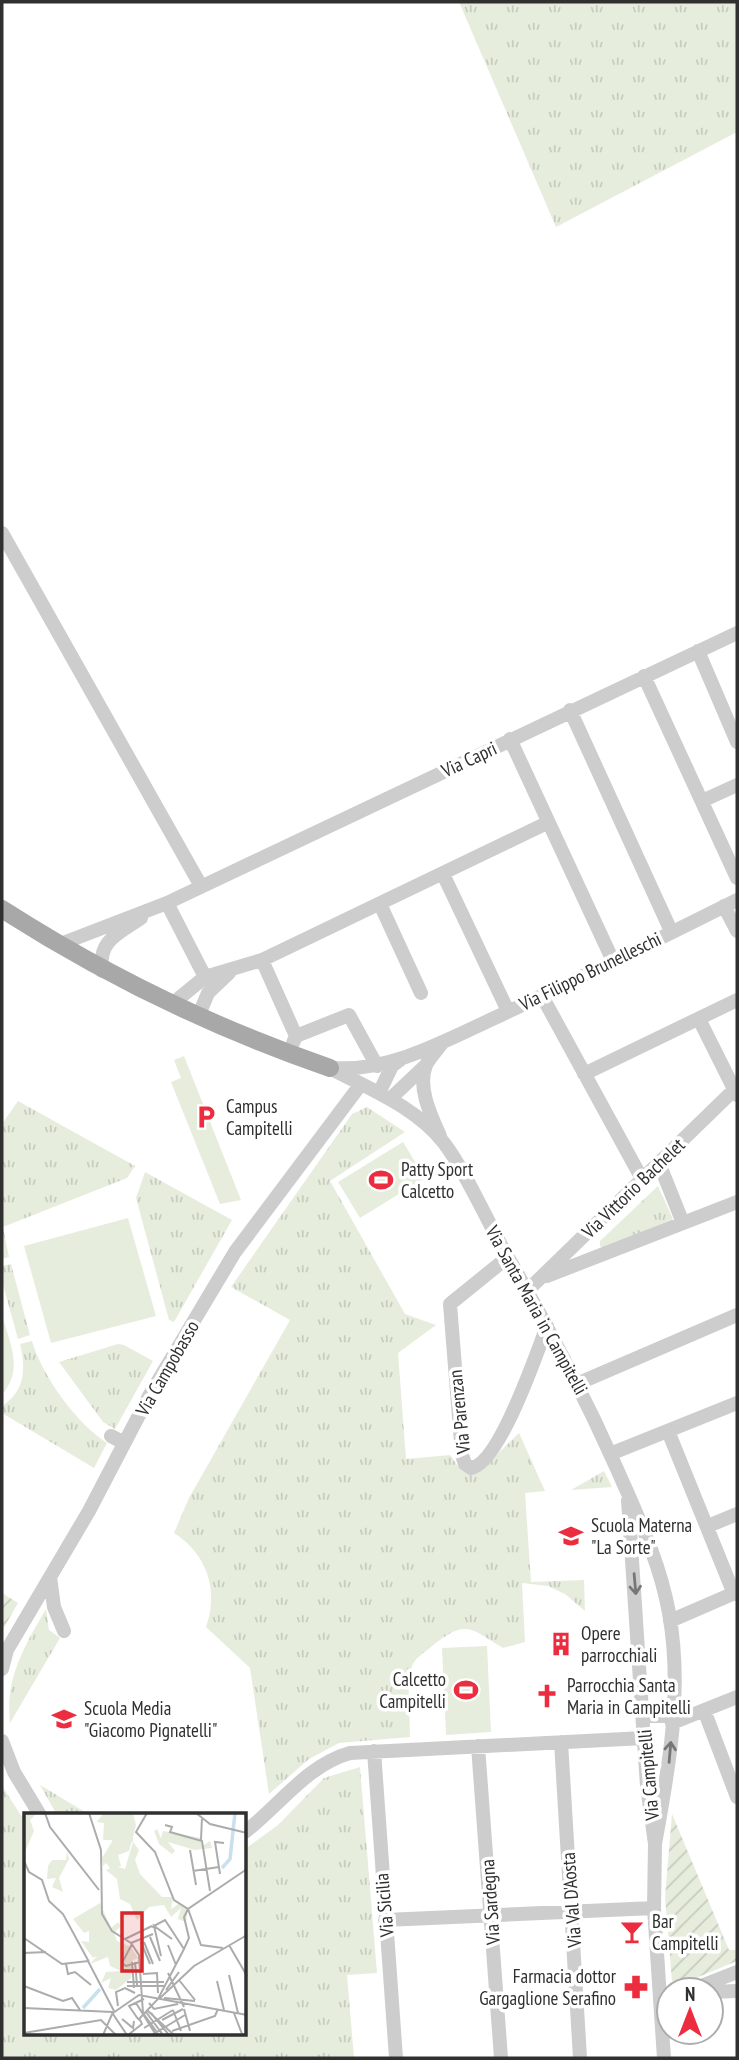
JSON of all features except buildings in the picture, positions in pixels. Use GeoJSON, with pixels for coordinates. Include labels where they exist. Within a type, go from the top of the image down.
{"type":"FeatureCollection","features":[{"type":"Feature","properties":{"kind":"main road"},"geometry":{"type":"LineString","coordinates":[[2,909],[102,971],[198,1017],[330,1068]]}},
{"type":"Feature","properties":{"kind":"street"},"geometry":{"type":"LineString","coordinates":[[2,533],[201,886]]}},
{"type":"Feature","properties":{"kind":"street","name":"Via Capri"},"geometry":{"type":"LineString","coordinates":[[58,945],[161,905],[737,632]]}},
{"type":"Feature","properties":{"kind":"street"},"geometry":{"type":"LineString","coordinates":[[698,651],[737,742]]}},
{"type":"Feature","properties":{"kind":"street"},"geometry":{"type":"LineString","coordinates":[[644,676],[737,878]]}},
{"type":"Feature","properties":{"kind":"street"},"geometry":{"type":"LineString","coordinates":[[570,710],[671,931]]}},
{"type":"Feature","properties":{"kind":"street"},"geometry":{"type":"LineString","coordinates":[[510,739],[613,961]]}},
{"type":"Feature","properties":{"kind":"street"},"geometry":{"type":"LineString","coordinates":[[702,801],[737,785]]}},
{"type":"Feature","properties":{"kind":"street"},"geometry":{"type":"LineString","coordinates":[[172,1004],[205,977],[230,972],[262,960],[547,823]]}},
{"type":"Feature","properties":{"kind":"street"},"geometry":{"type":"LineString","coordinates":[[443,874],[508,1011]]}},
{"type":"Feature","properties":{"kind":"street"},"geometry":{"type":"LineString","coordinates":[[731,903],[737,931]]}},
{"type":"Feature","properties":{"kind":"street","name":"Via Filippo Brunelleschi"},"geometry":{"type":"LineString","coordinates":[[330,1068],[358,1070],[377,1066],[443,1041],[542,996],[731,903]]}},
{"type":"Feature","properties":{"kind":"street"},"geometry":{"type":"LineString","coordinates":[[380,904],[421,993]]}},
{"type":"Feature","properties":{"kind":"street"},"geometry":{"type":"LineString","coordinates":[[161,905],[205,977]]}},
{"type":"Feature","properties":{"kind":"street","name":"Via Capri"},"geometry":{"type":"LineString","coordinates":[[102,971],[100,954],[106,943],[161,905]]}},
{"type":"Feature","properties":{"kind":"street"},"geometry":{"type":"LineString","coordinates":[[262,960],[296,1036]]}},
{"type":"Feature","properties":{"kind":"street"},"geometry":{"type":"LineString","coordinates":[[198,1017],[208,993],[230,972]]}},
{"type":"Feature","properties":{"kind":"street"},"geometry":{"type":"LineString","coordinates":[[542,996],[642,1179]]}},
{"type":"Feature","properties":{"kind":"street"},"geometry":{"type":"LineString","coordinates":[[584,1074],[737,1000]]}},
{"type":"Feature","properties":{"kind":"street"},"geometry":{"type":"LineString","coordinates":[[288,1054],[296,1036],[349,1014],[377,1066]]}},
{"type":"Feature","properties":{"kind":"street"},"geometry":{"type":"LineString","coordinates":[[699,1019],[736,1091]]}},
{"type":"Feature","properties":{"kind":"street","name":"Via Filippo Brunelleschi"},"geometry":{"type":"LineString","coordinates":[[384,1096],[426,1065],[443,1041]]}},
{"type":"Feature","properties":{"kind":"street","name":"Via Filippo Brunelleschi"},"geometry":{"type":"LineString","coordinates":[[384,1096],[391,1066],[407,1055]]}},
{"type":"Feature","properties":{"kind":"street"},"geometry":{"type":"LineString","coordinates":[[426,1065],[426,1097],[444,1143]]}},
{"type":"Feature","properties":{"kind":"street","name":"Via Santa Maria in Campitelli"},"geometry":{"type":"LineString","coordinates":[[330,1068],[384,1096],[418,1118],[444,1143],[508,1257],[534,1284],[548,1326],[579,1383],[652,1546],[670,1621],[675,1693],[655,1844]]}},
{"type":"Feature","properties":{"kind":"street","name":"Via Campobasso"},"geometry":{"type":"LineString","coordinates":[[2,1669],[7,1650],[50,1577],[118,1439],[173,1357],[235,1252],[361,1084]]}},
{"type":"Feature","properties":{"kind":"street","name":"Via Vittorio Bachelet"},"geometry":{"type":"LineString","coordinates":[[534,1284],[736,1091]]}},
{"type":"Feature","properties":{"kind":"street"},"geometry":{"type":"LineString","coordinates":[[659,1163],[683,1223]]}},
{"type":"Feature","properties":{"kind":"street"},"geometry":{"type":"LineString","coordinates":[[534,1284],[737,1202]]}},
{"type":"Feature","properties":{"kind":"street","name":"Via Parenzan"},"geometry":{"type":"LineString","coordinates":[[508,1257],[450,1304],[462,1455],[465,1464],[471,1468],[485,1462],[507,1422],[548,1326]]}},
{"type":"Feature","properties":{"kind":"street"},"geometry":{"type":"LineString","coordinates":[[579,1383],[737,1315]]}},
{"type":"Feature","properties":{"kind":"street"},"geometry":{"type":"LineString","coordinates":[[168,1333],[183,1340]]}},
{"type":"Feature","properties":{"kind":"street"},"geometry":{"type":"LineString","coordinates":[[159,1350],[173,1357]]}},
{"type":"Feature","properties":{"kind":"street"},"geometry":{"type":"LineString","coordinates":[[610,1454],[737,1403]]}},
{"type":"Feature","properties":{"kind":"street"},"geometry":{"type":"LineString","coordinates":[[668,1431],[736,1593],[670,1621]]}},
{"type":"Feature","properties":{"kind":"street","name":"Via Campitelli"},"geometry":{"type":"LineString","coordinates":[[627,1492],[644,1738],[655,1844],[654,1908],[662,1976]]}},
{"type":"Feature","properties":{"kind":"street"},"geometry":{"type":"LineString","coordinates":[[708,1525],[737,1514]]}},
{"type":"Feature","properties":{"kind":"street"},"geometry":{"type":"LineString","coordinates":[[50,1577],[54,1607],[64,1631]]}},
{"type":"Feature","properties":{"kind":"street"},"geometry":{"type":"LineString","coordinates":[[643,1716],[673,1719],[737,1697]]}},
{"type":"Feature","properties":{"kind":"street"},"geometry":{"type":"LineString","coordinates":[[704,1710],[737,1797]]}},
{"type":"Feature","properties":{"kind":"street"},"geometry":{"type":"LineString","coordinates":[[247,1830],[304,1778],[333,1758],[374,1751],[644,1738]]}},
{"type":"Feature","properties":{"kind":"street"},"geometry":{"type":"LineString","coordinates":[[2,1741],[14,1772],[39,1813]]}},
{"type":"Feature","properties":{"kind":"street","name":"Via Val D'Aosta"},"geometry":{"type":"LineString","coordinates":[[561,1742],[580,2058]]}},
{"type":"Feature","properties":{"kind":"street","name":"Via Sardegna"},"geometry":{"type":"LineString","coordinates":[[478,1746],[501,2058]]}},
{"type":"Feature","properties":{"kind":"street","name":"Via Sicilia"},"geometry":{"type":"LineString","coordinates":[[374,1751],[396,2058]]}},
{"type":"Feature","properties":{"kind":"street"},"geometry":{"type":"LineString","coordinates":[[385,1920],[654,1908]]}},
{"type":"Feature","properties":{"kind":"green space"},"geometry":{"type":"Polygon","coordinates":[[[459,2],[737,2],[737,132],[556,227],[459,2]]]}},
{"type":"Feature","properties":{"kind":"green space"},"geometry":{"type":"Polygon","coordinates":[[[184,1056],[241,1200],[220,1204],[171,1082],[181,1078],[174,1060],[184,1056]]]}},
{"type":"Feature","properties":{"kind":"green space"},"geometry":{"type":"Polygon","coordinates":[[[18,1101],[135,1166],[127,1178],[3,1227],[9,1257],[2,1259],[2,1124],[18,1101]]]}},
{"type":"Feature","properties":{"kind":"green space"},"geometry":{"type":"Polygon","coordinates":[[[367,1107],[405,1132],[330,1181],[405,1314],[436,1325],[398,1353],[406,1459],[450,1455],[458,1466],[479,1472],[519,1433],[545,1491],[525,1493],[531,1582],[584,1580],[585,1611],[565,1594],[548,1586],[522,1583],[525,1642],[503,1648],[475,1631],[460,1629],[452,1632],[420,1655],[412,1666],[409,1692],[410,1737],[339,1743],[309,1759],[269,1794],[250,1668],[206,1627],[211,1600],[207,1574],[195,1551],[174,1533],[189,1498],[290,1320],[231,1287],[352,1114],[367,1107]]]}},
{"type":"Feature","properties":{"kind":"green space","name":"Patty Sport Calcetto"},"geometry":{"type":"Polygon","coordinates":[[[403,1142],[425,1178],[360,1218],[338,1182],[403,1142]]]}},
{"type":"Feature","properties":{"kind":"green space"},"geometry":{"type":"Polygon","coordinates":[[[145,1172],[232,1220],[174,1322],[169,1320],[136,1198],[145,1172]]]}},
{"type":"Feature","properties":{"kind":"green space"},"geometry":{"type":"Polygon","coordinates":[[[658,1186],[673,1219],[603,1248],[600,1246],[600,1241],[658,1186]]]}},
{"type":"Feature","properties":{"kind":"green space"},"geometry":{"type":"Polygon","coordinates":[[[128,1218],[156,1316],[51,1343],[24,1246],[128,1218]]]}},
{"type":"Feature","properties":{"kind":"green space"},"geometry":{"type":"Polygon","coordinates":[[[11,1264],[30,1335],[18,1339],[2,1281],[2,1266],[11,1264]]]}},
{"type":"Feature","properties":{"kind":"green space"},"geometry":{"type":"Polygon","coordinates":[[[2,1315],[14,1366],[9,1385],[2,1395],[2,1315]]]}},
{"type":"Feature","properties":{"kind":"green space"},"geometry":{"type":"Polygon","coordinates":[[[32,1341],[44,1369],[62,1398],[84,1424],[107,1443],[94,1468],[2,1413],[2,1406],[15,1394],[22,1379],[20,1344],[32,1341]]]}},
{"type":"Feature","properties":{"kind":"green space"},"geometry":{"type":"Polygon","coordinates":[[[118,1344],[153,1361],[115,1429],[103,1422],[59,1362],[118,1344]]]}},
{"type":"Feature","properties":{"kind":"green space"},"geometry":{"type":"Polygon","coordinates":[[[604,1471],[612,1487],[571,1490],[604,1471]]]}},
{"type":"Feature","properties":{"kind":"green space"},"geometry":{"type":"Polygon","coordinates":[[[2,1593],[18,1603],[3,1629],[2,1629],[2,1593]]]}},
{"type":"Feature","properties":{"kind":"green space"},"geometry":{"type":"Polygon","coordinates":[[[46,1609],[49,1630],[60,1638],[10,1723],[13,1677],[46,1609]]]}},
{"type":"Feature","properties":{"kind":"green space","name":"Calcetto Campitelli"},"geometry":{"type":"Polygon","coordinates":[[[487,1646],[491,1732],[446,1735],[442,1648],[487,1646]]]}},
{"type":"Feature","properties":{"kind":"green space"},"geometry":{"type":"Polygon","coordinates":[[[360,1767],[377,1973],[347,1975],[354,2058],[2,2058],[2,1786],[24,1820],[24,2036],[247,2036],[247,1848],[278,1825],[324,1778],[360,1767]]]}},
{"type":"Feature","properties":{"kind":"green space"},"geometry":{"type":"Polygon","coordinates":[[[40,1785],[87,1813],[56,1813],[40,1785]]]}},
{"type":"Feature","properties":{"kind":"green space"},"geometry":{"type":"Polygon","coordinates":[[[672,1814],[729,1950],[737,1950],[737,1961],[701,1976],[672,1976],[665,1897],[672,1814]]]}},
{"type":"Feature","properties":{"kind":"place","name":"Campus Campitelli"},"geometry":{"type":"Point","coordinates":[206,1117]}},
{"type":"Feature","properties":{"kind":"place","name":"Patty Sport Calcetto"},"geometry":{"type":"Point","coordinates":[381,1180]}},
{"type":"Feature","properties":{"kind":"place","name":"Scuola Materna \"La Sorte\""},"geometry":{"type":"Point","coordinates":[571,1536]}},
{"type":"Feature","properties":{"kind":"place","name":"Opere parrocchiali"},"geometry":{"type":"Point","coordinates":[561,1644]}},
{"type":"Feature","properties":{"kind":"place","name":"Calcetto Campitelli"},"geometry":{"type":"Point","coordinates":[466,1690]}},
{"type":"Feature","properties":{"kind":"place","name":"Parrocchia Santa Maria in Campitelli"},"geometry":{"type":"Point","coordinates":[547,1696]}},
{"type":"Feature","properties":{"kind":"place","name":"Scuola Media \"Giacomo Pignatelli\""},"geometry":{"type":"Point","coordinates":[64,1719]}},
{"type":"Feature","properties":{"kind":"place","name":"Bar Campitelli"},"geometry":{"type":"Point","coordinates":[632,1932]}},
{"type":"Feature","properties":{"kind":"place","name":"Farmacia dottor Gargaglione Serafino"},"geometry":{"type":"Point","coordinates":[636,1987]}}]}
